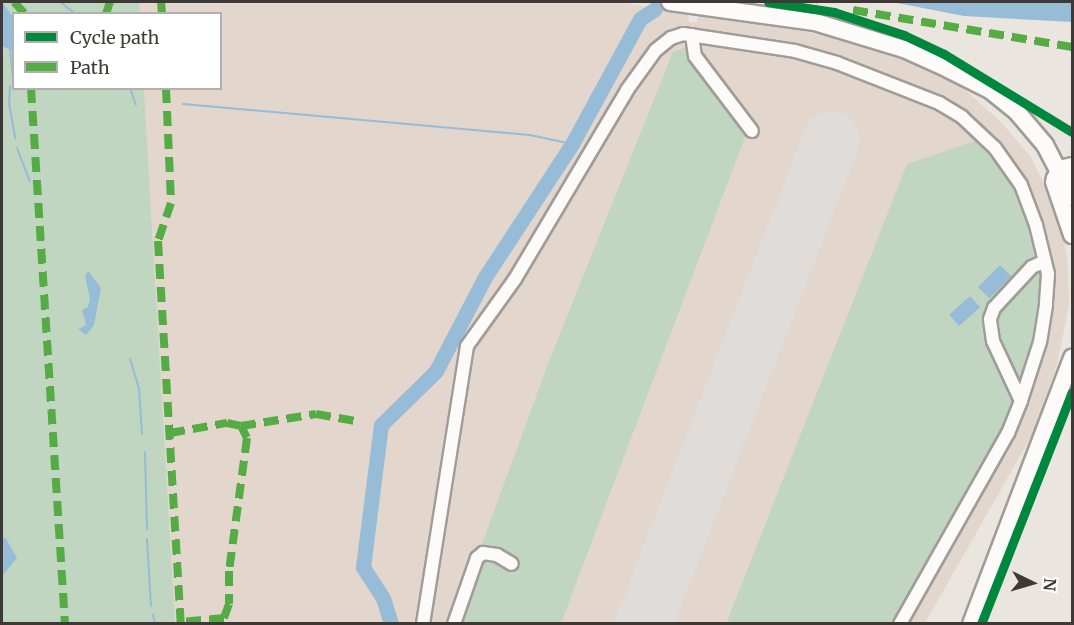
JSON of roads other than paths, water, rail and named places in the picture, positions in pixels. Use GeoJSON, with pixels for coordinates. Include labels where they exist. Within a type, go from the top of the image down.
{"type":"FeatureCollection","features":[{"type":"Feature","properties":{"kind":"main road"},"geometry":{"type":"LineString","coordinates":[[670,2],[814,22],[904,49],[972,81],[1064,172],[1072,197]]}},
{"type":"Feature","properties":{"kind":"main road"},"geometry":{"type":"LineString","coordinates":[[1064,172],[1072,235]]}},
{"type":"Feature","properties":{"kind":"main road"},"geometry":{"type":"LineString","coordinates":[[971,624],[1072,357]]}},
{"type":"Feature","properties":{"kind":"lane"},"geometry":{"type":"LineString","coordinates":[[692,35],[695,56],[752,131]]}},
{"type":"Feature","properties":{"kind":"lane"},"geometry":{"type":"LineString","coordinates":[[423,624],[467,346],[515,279],[645,65],[671,38],[692,35],[784,49],[837,63],[899,86],[962,117],[995,148],[1021,185],[1047,274],[1040,342],[1008,433],[900,624]]}},
{"type":"Feature","properties":{"kind":"lane"},"geometry":{"type":"LineString","coordinates":[[1021,401],[993,341],[990,319],[994,308],[1032,267],[1045,261]]}},
{"type":"Feature","properties":{"kind":"lane"},"geometry":{"type":"LineString","coordinates":[[454,624],[477,558],[483,553],[497,555],[512,564]]}},
{"type":"Feature","properties":{"kind":"water"},"geometry":{"type":"Polygon","coordinates":[[[2,2],[12,16],[12,51],[2,46],[2,2]]]}},
{"type":"Feature","properties":{"kind":"water"},"geometry":{"type":"Polygon","coordinates":[[[892,2],[1072,2],[1072,22],[964,16],[892,2]]]}},
{"type":"Feature","properties":{"kind":"water"},"geometry":{"type":"Polygon","coordinates":[[[1000,265],[1011,276],[989,298],[978,287],[1000,265]]]}},
{"type":"Feature","properties":{"kind":"water"},"geometry":{"type":"Polygon","coordinates":[[[88,271],[101,288],[94,325],[86,335],[78,329],[86,325],[82,310],[88,307],[90,299],[85,276],[88,271]]]}},
{"type":"Feature","properties":{"kind":"water"},"geometry":{"type":"Polygon","coordinates":[[[970,296],[980,307],[959,326],[949,315],[970,296]]]}},
{"type":"Feature","properties":{"kind":"water"},"geometry":{"type":"Polygon","coordinates":[[[5,537],[17,558],[3,575],[2,541],[5,537]]]}},
{"type":"Feature","properties":{"kind":"waterway"},"geometry":{"type":"LineString","coordinates":[[60,2],[73,12]]}},
{"type":"Feature","properties":{"kind":"waterway"},"geometry":{"type":"LineString","coordinates":[[391,624],[383,598],[363,567],[381,425],[436,371],[485,277],[572,144],[640,19],[655,9]]}},
{"type":"Feature","properties":{"kind":"waterway"},"geometry":{"type":"LineString","coordinates":[[10,50],[12,68]]}},
{"type":"Feature","properties":{"kind":"waterway"},"geometry":{"type":"LineString","coordinates":[[10,86],[9,103],[15,138]]}},
{"type":"Feature","properties":{"kind":"waterway"},"geometry":{"type":"LineString","coordinates":[[131,90],[136,105]]}},
{"type":"Feature","properties":{"kind":"waterway"},"geometry":{"type":"LineString","coordinates":[[183,104],[530,135],[572,144]]}},
{"type":"Feature","properties":{"kind":"waterway"},"geometry":{"type":"LineString","coordinates":[[17,148],[30,182]]}},
{"type":"Feature","properties":{"kind":"waterway"},"geometry":{"type":"LineString","coordinates":[[130,359],[139,388],[142,434]]}},
{"type":"Feature","properties":{"kind":"waterway"},"geometry":{"type":"LineString","coordinates":[[145,452],[147,529]]}},
{"type":"Feature","properties":{"kind":"waterway"},"geometry":{"type":"LineString","coordinates":[[147,539],[151,606]]}},
{"type":"Feature","properties":{"kind":"waterway"},"geometry":{"type":"LineString","coordinates":[[153,615],[155,624]]}}]}
